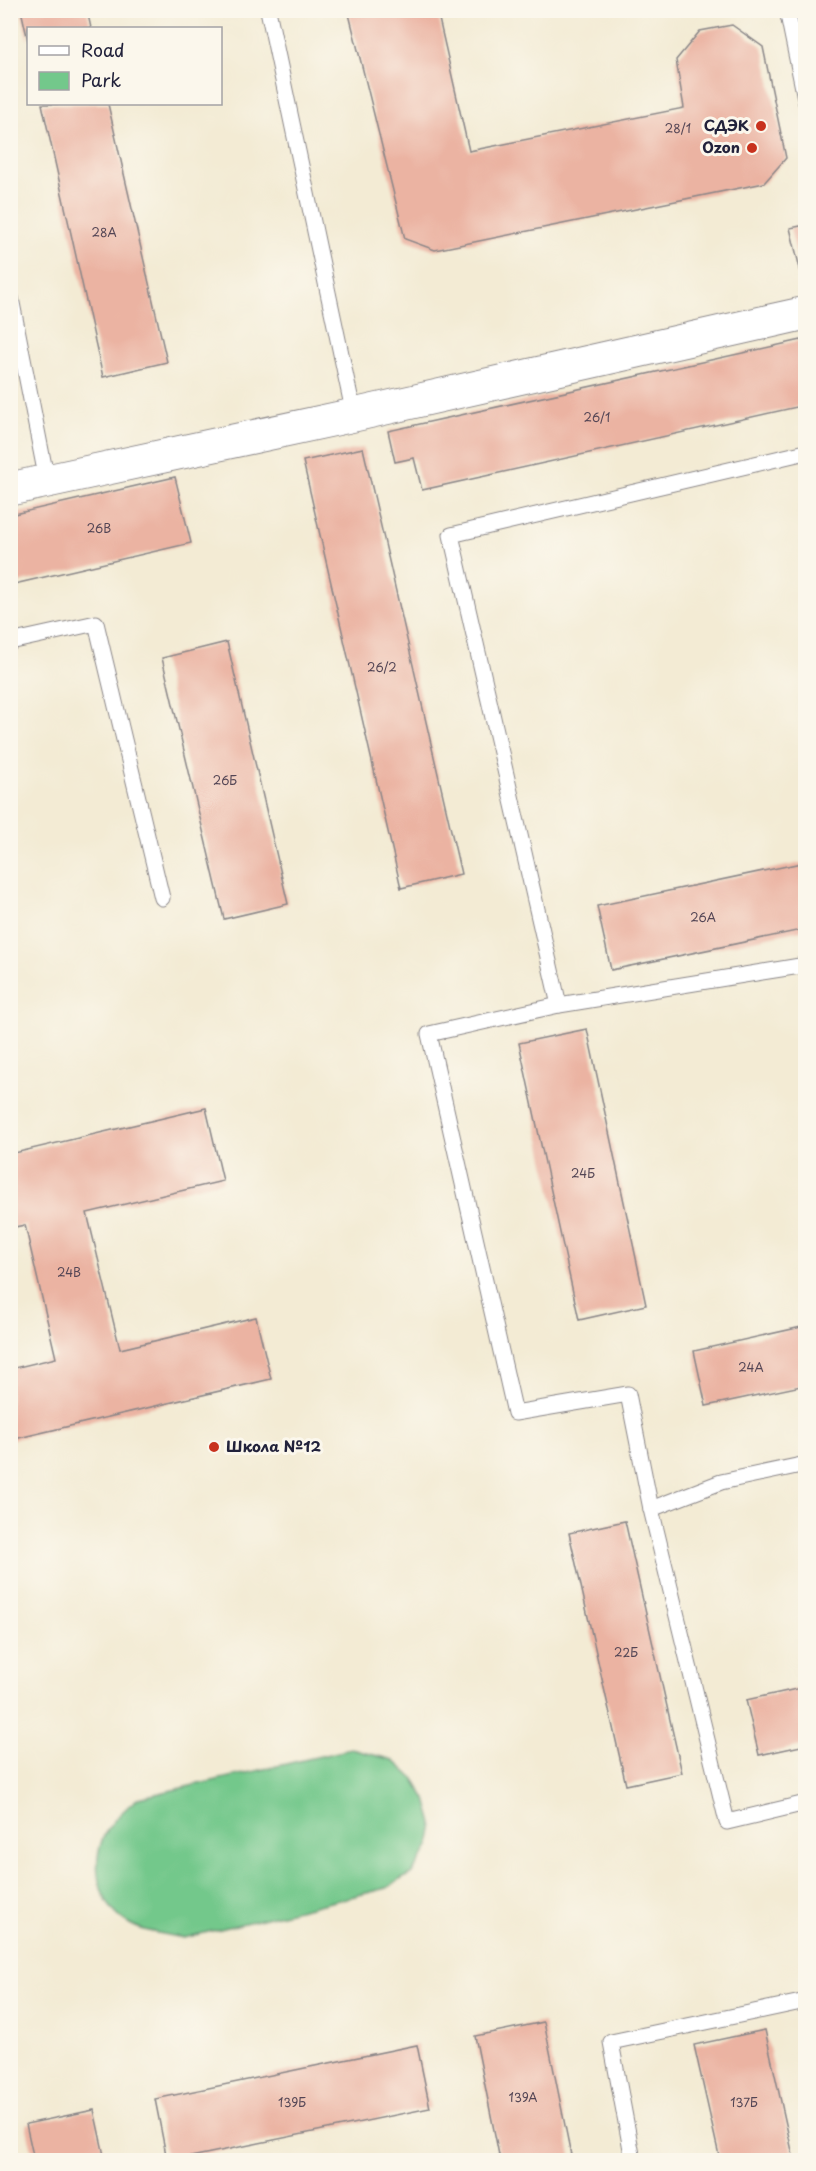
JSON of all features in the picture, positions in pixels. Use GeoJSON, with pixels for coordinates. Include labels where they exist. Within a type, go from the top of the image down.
{"type":"FeatureCollection","features":[{"type":"Feature","properties":{"kind":"street"},"geometry":{"type":"LineString","coordinates":[[10,489],[354,415],[806,313]]}},
{"type":"Feature","properties":{"kind":"lane"},"geometry":{"type":"LineString","coordinates":[[268,10],[354,415]]}},
{"type":"Feature","properties":{"kind":"lane"},"geometry":{"type":"LineString","coordinates":[[787,10],[806,103]]}},
{"type":"Feature","properties":{"kind":"lane"},"geometry":{"type":"LineString","coordinates":[[10,293],[47,481]]}},
{"type":"Feature","properties":{"kind":"lane"},"geometry":{"type":"LineString","coordinates":[[559,1005],[451,535],[806,452]]}},
{"type":"Feature","properties":{"kind":"lane"},"geometry":{"type":"LineString","coordinates":[[10,642],[96,623],[162,898]]}},
{"type":"Feature","properties":{"kind":"lane"},"geometry":{"type":"LineString","coordinates":[[806,965],[559,1005],[429,1034],[515,1413],[628,1394],[651,1509],[727,1822],[806,1803]]}},
{"type":"Feature","properties":{"kind":"lane"},"geometry":{"type":"LineString","coordinates":[[651,1509],[721,1482],[806,1464]]}},
{"type":"Feature","properties":{"kind":"lane"},"geometry":{"type":"LineString","coordinates":[[633,2160],[611,2042],[806,2001]]}},
{"type":"Feature","properties":{"kind":"green space"},"geometry":{"type":"Polygon","coordinates":[[[351,1749],[393,1760],[414,1779],[426,1799],[433,1824],[429,1847],[412,1873],[387,1888],[184,1938],[136,1927],[118,1916],[109,1906],[103,1894],[97,1867],[102,1839],[122,1812],[138,1798],[351,1749]]]}},
{"type":"Feature","properties":{"kind":"building"},"geometry":{"type":"Polygon","coordinates":[[[21,10],[87,10],[91,27],[27,27],[27,37],[21,10]]]}},
{"type":"Feature","properties":{"kind":"building"},"geometry":{"type":"Polygon","coordinates":[[[348,10],[437,10],[469,151],[684,108],[676,60],[700,31],[732,25],[763,47],[786,158],[764,183],[435,250],[405,239],[348,10]]]}},
{"type":"Feature","properties":{"kind":"building"},"geometry":{"type":"Polygon","coordinates":[[[42,105],[108,105],[167,362],[103,377],[42,105]]]}},
{"type":"Feature","properties":{"kind":"building"},"geometry":{"type":"Polygon","coordinates":[[[806,225],[806,281],[803,281],[790,228],[806,225]]]}},
{"type":"Feature","properties":{"kind":"building"},"geometry":{"type":"Polygon","coordinates":[[[806,339],[806,405],[422,490],[414,458],[395,462],[388,431],[806,339]]]}},
{"type":"Feature","properties":{"kind":"building"},"geometry":{"type":"Polygon","coordinates":[[[363,448],[461,874],[401,888],[303,461],[363,448]]]}},
{"type":"Feature","properties":{"kind":"building"},"geometry":{"type":"Polygon","coordinates":[[[175,477],[191,543],[10,585],[10,515],[175,477]]]}},
{"type":"Feature","properties":{"kind":"building"},"geometry":{"type":"Polygon","coordinates":[[[227,642],[288,904],[224,919],[162,658],[227,642]]]}},
{"type":"Feature","properties":{"kind":"building"},"geometry":{"type":"Polygon","coordinates":[[[806,862],[806,929],[611,970],[597,906],[806,862]]]}},
{"type":"Feature","properties":{"kind":"building"},"geometry":{"type":"Polygon","coordinates":[[[587,1029],[646,1305],[579,1320],[519,1043],[587,1029]]]}},
{"type":"Feature","properties":{"kind":"building"},"geometry":{"type":"Polygon","coordinates":[[[206,1108],[223,1181],[87,1213],[120,1349],[256,1317],[271,1379],[10,1440],[10,1369],[56,1358],[25,1225],[10,1228],[10,1154],[206,1108]]]}},
{"type":"Feature","properties":{"kind":"building"},"geometry":{"type":"Polygon","coordinates":[[[806,1326],[806,1385],[706,1406],[694,1351],[806,1326]]]}},
{"type":"Feature","properties":{"kind":"building"},"geometry":{"type":"Polygon","coordinates":[[[625,1521],[682,1773],[626,1785],[569,1533],[625,1521]]]}},
{"type":"Feature","properties":{"kind":"building"},"geometry":{"type":"Polygon","coordinates":[[[806,1687],[806,1745],[759,1755],[746,1700],[806,1687]]]}},
{"type":"Feature","properties":{"kind":"building"},"geometry":{"type":"Polygon","coordinates":[[[544,2022],[572,2160],[500,2160],[475,2036],[544,2022]]]}},
{"type":"Feature","properties":{"kind":"building"},"geometry":{"type":"Polygon","coordinates":[[[765,2030],[794,2160],[720,2160],[694,2045],[765,2030]]]}},
{"type":"Feature","properties":{"kind":"building"},"geometry":{"type":"Polygon","coordinates":[[[417,2045],[430,2108],[167,2160],[155,2099],[417,2045]]]}},
{"type":"Feature","properties":{"kind":"building"},"geometry":{"type":"Polygon","coordinates":[[[94,2110],[105,2160],[34,2160],[26,2124],[94,2110]]]}},
{"type":"Feature","properties":{"kind":"place","name":"СДЭК"},"geometry":{"type":"Point","coordinates":[761,126]}},
{"type":"Feature","properties":{"kind":"place","name":"Ozon"},"geometry":{"type":"Point","coordinates":[752,148]}},
{"type":"Feature","properties":{"kind":"place","name":"Школа №12"},"geometry":{"type":"Point","coordinates":[214,1447]}}]}
